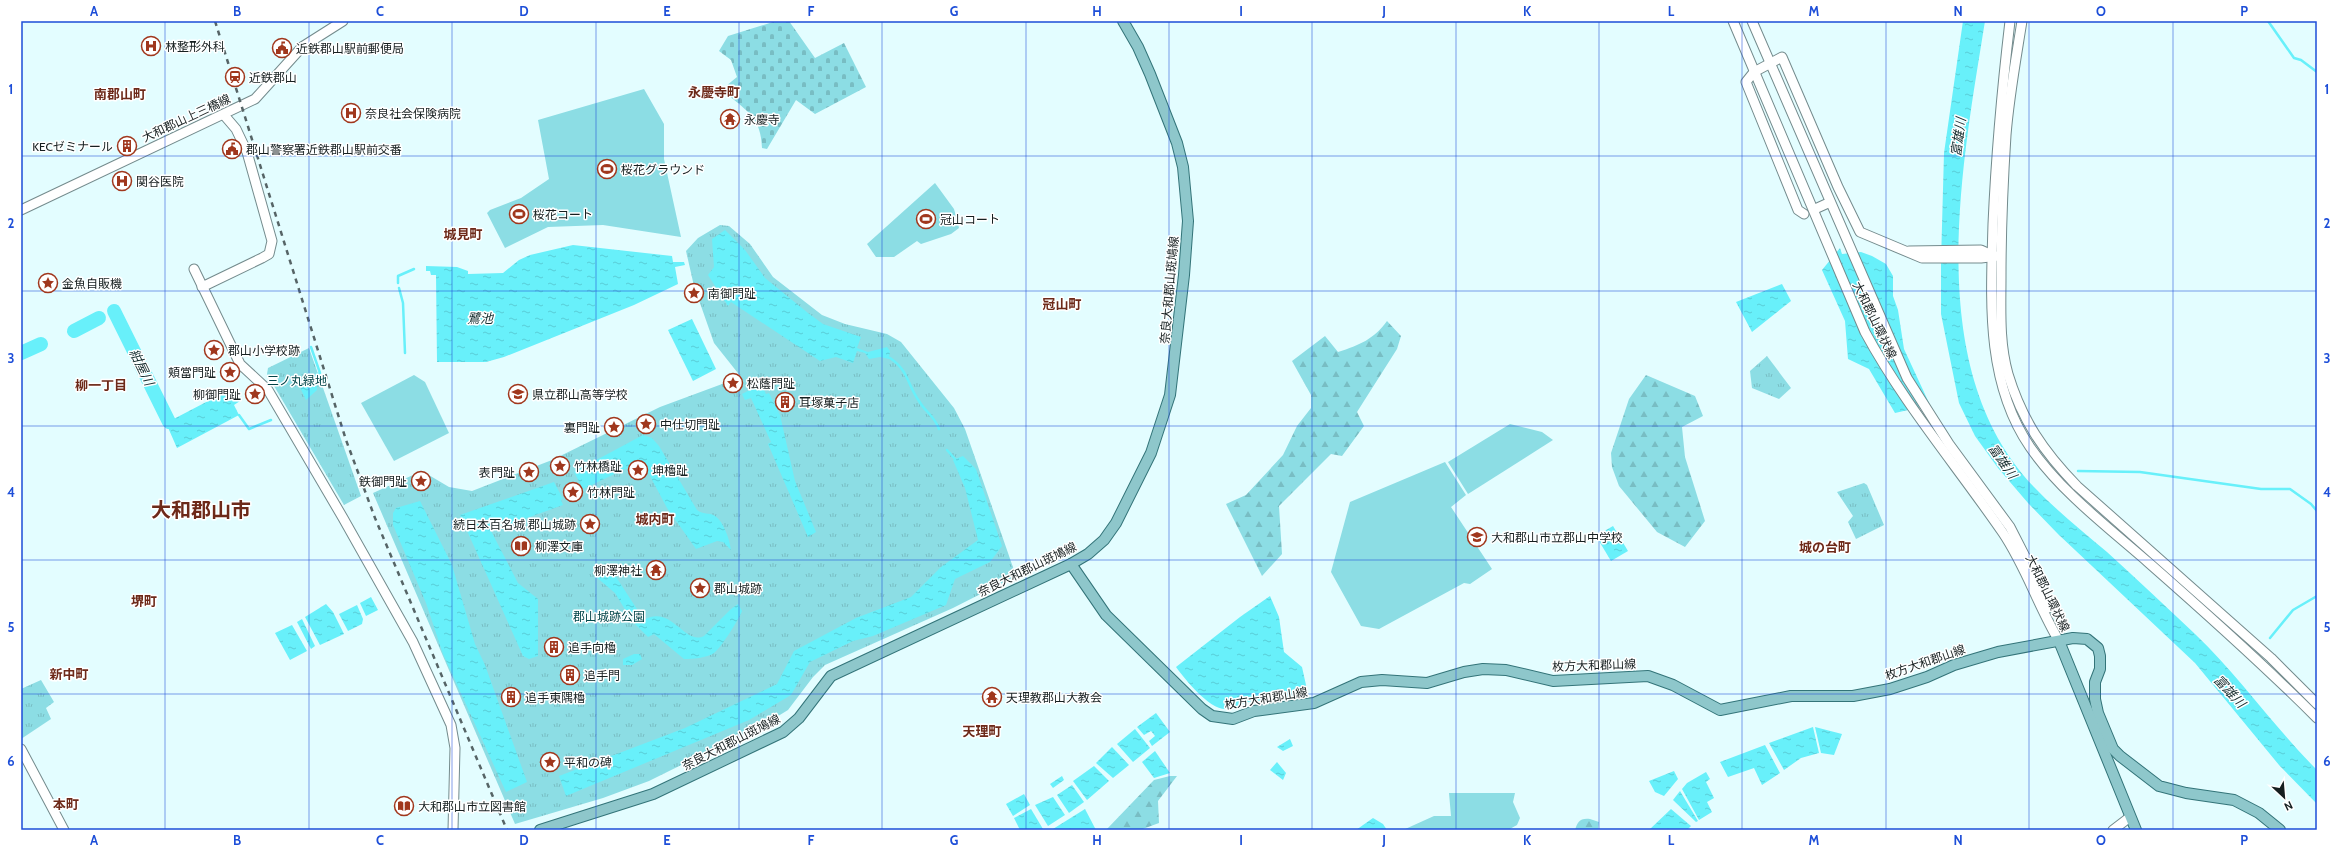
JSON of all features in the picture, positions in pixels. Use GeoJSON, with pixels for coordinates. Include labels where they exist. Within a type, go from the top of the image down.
{"type":"FeatureCollection","features":[{"type":"Feature","properties":{"kind":"main road","name":"大和郡山上三橋線"},"geometry":{"type":"LineString","coordinates":[[21,210],[255,99],[302,47],[343,21]]}},
{"type":"Feature","properties":{"kind":"main road","name":"奈良大和郡山斑鳩線"},"geometry":{"type":"LineString","coordinates":[[540,830],[654,794],[783,732],[799,718],[830,676],[1071,564],[1088,554],[1104,540],[1116,523],[1151,453],[1170,395],[1184,275],[1188,221],[1183,167],[1177,143],[1150,74],[1123,21]]}},
{"type":"Feature","properties":{"kind":"main road","name":"大和郡山環状線"},"geometry":{"type":"LineString","coordinates":[[1733,21],[1830,252],[1881,362],[1917,416],[2006,539],[2025,572],[2048,624],[2059,641]]}},
{"type":"Feature","properties":{"kind":"main road","name":"大和郡山環状線"},"geometry":{"type":"LineString","coordinates":[[1752,21],[1769,64],[1907,378],[1926,410],[2010,528],[2034,574],[2059,641]]}},
{"type":"Feature","properties":{"kind":"main road"},"geometry":{"type":"LineString","coordinates":[[2010,21],[1998,129],[1997,256],[2003,351],[2014,393],[2037,440],[2054,462],[2077,486],[2271,658],[2317,704]]}},
{"type":"Feature","properties":{"kind":"main road"},"geometry":{"type":"LineString","coordinates":[[2022,21],[2006,134],[1992,327],[1994,352],[2006,396],[2028,445],[2046,468],[2070,494],[2223,628],[2317,718]]}},
{"type":"Feature","properties":{"kind":"main road"},"geometry":{"type":"LineString","coordinates":[[1804,214],[1798,210],[1746,82],[1754,72],[1782,57],[1841,198],[1860,232],[1908,251],[1923,254],[1981,254],[1997,256]]}},
{"type":"Feature","properties":{"kind":"main road"},"geometry":{"type":"LineString","coordinates":[[202,287],[269,254],[272,241],[247,152],[236,130],[224,115]]}},
{"type":"Feature","properties":{"kind":"main road"},"geometry":{"type":"LineString","coordinates":[[1815,209],[1826,204]]}},
{"type":"Feature","properties":{"kind":"main road"},"geometry":{"type":"LineString","coordinates":[[194,269],[240,364],[268,390],[344,518],[413,642],[455,736],[453,830]]}},
{"type":"Feature","properties":{"kind":"main road","name":"枚方大和郡山線"},"geometry":{"type":"LineString","coordinates":[[1071,564],[1106,615],[1202,709],[1212,716],[1223,718],[1233,718],[1254,711],[1314,703],[1361,682],[1382,680],[1427,683],[1464,672],[1483,669],[1506,670],[1553,681],[1648,676],[1673,685],[1720,710],[1791,696],[1853,696],[1890,689],[1974,659],[2018,648],[2073,638],[2087,639],[2098,648],[2100,656],[2100,669],[2095,682],[2095,699],[2098,713],[2113,749],[2120,756],[2159,786],[2186,793],[2234,800],[2259,813],[2280,830]]}},
{"type":"Feature","properties":{"kind":"main road"},"geometry":{"type":"LineString","coordinates":[[2059,641],[2136,830]]}},
{"type":"Feature","properties":{"kind":"main road"},"geometry":{"type":"LineString","coordinates":[[21,749],[64,830]]}},
{"type":"Feature","properties":{"kind":"main road"},"geometry":{"type":"LineString","coordinates":[[2113,830],[2130,817]]}},
{"type":"Feature","properties":{"kind":"green space"},"geometry":{"type":"Polygon","coordinates":[[[776,21],[789,21],[815,58],[844,43],[866,87],[815,114],[796,100],[767,149],[762,148],[759,129],[752,116],[727,94],[726,86],[737,77],[731,60],[719,51],[728,36],[776,21]]]}},
{"type":"Feature","properties":{"kind":"green space","name":"桜花グラウンド"},"geometry":{"type":"Polygon","coordinates":[[[644,89],[664,124],[664,159],[681,237],[603,225],[548,227],[505,248],[487,213],[490,210],[521,198],[549,179],[538,120],[644,89]]]}},
{"type":"Feature","properties":{"kind":"green space","name":"冠山コート"},"geometry":{"type":"Polygon","coordinates":[[[935,183],[954,209],[959,228],[951,234],[921,244],[917,241],[894,257],[876,257],[867,244],[935,183]]]}},
{"type":"Feature","properties":{"kind":"green space","name":"郡山城跡公園"},"geometry":{"type":"Polygon","coordinates":[[[720,225],[729,226],[750,244],[773,277],[822,315],[845,324],[887,334],[901,342],[954,408],[965,429],[1016,576],[953,608],[825,665],[813,677],[788,710],[770,721],[649,781],[603,798],[515,824],[373,493],[422,471],[449,487],[472,491],[552,460],[660,407],[741,377],[714,343],[694,286],[686,251],[698,238],[720,225]]]}},
{"type":"Feature","properties":{"kind":"green space"},"geometry":{"type":"Polygon","coordinates":[[[1387,321],[1401,336],[1397,349],[1357,412],[1364,426],[1342,456],[1331,454],[1279,506],[1282,554],[1262,576],[1226,504],[1246,495],[1283,455],[1297,426],[1311,408],[1311,395],[1292,361],[1325,336],[1338,352],[1353,347],[1372,337],[1387,321]]]}},
{"type":"Feature","properties":{"kind":"green space","name":"三ノ丸緑地"},"geometry":{"type":"Polygon","coordinates":[[[309,348],[361,496],[344,505],[267,374],[268,368],[309,348]]]}},
{"type":"Feature","properties":{"kind":"green space"},"geometry":{"type":"Polygon","coordinates":[[[1767,356],[1791,388],[1779,399],[1752,388],[1750,371],[1767,356]]]}},
{"type":"Feature","properties":{"kind":"green space"},"geometry":{"type":"Polygon","coordinates":[[[414,375],[425,382],[449,433],[394,461],[361,403],[414,375]]]}},
{"type":"Feature","properties":{"kind":"green space"},"geometry":{"type":"Polygon","coordinates":[[[1646,375],[1695,396],[1703,416],[1682,427],[1685,457],[1705,521],[1685,547],[1657,532],[1619,486],[1612,467],[1611,453],[1629,399],[1646,375]]]}},
{"type":"Feature","properties":{"kind":"green space"},"geometry":{"type":"Polygon","coordinates":[[[1510,424],[1542,432],[1553,440],[1468,494],[1448,462],[1510,424]]]}},
{"type":"Feature","properties":{"kind":"green space"},"geometry":{"type":"Polygon","coordinates":[[[1445,462],[1466,495],[1451,507],[1492,569],[1470,584],[1464,583],[1379,629],[1361,626],[1331,572],[1350,502],[1445,462]]]}},
{"type":"Feature","properties":{"kind":"green space"},"geometry":{"type":"Polygon","coordinates":[[[1864,483],[1867,485],[1884,525],[1856,539],[1848,522],[1853,516],[1837,492],[1864,483]]]}},
{"type":"Feature","properties":{"kind":"green space"},"geometry":{"type":"Polygon","coordinates":[[[41,680],[54,702],[46,708],[51,719],[21,739],[21,689],[41,680]]]}},
{"type":"Feature","properties":{"kind":"green space"},"geometry":{"type":"Polygon","coordinates":[[[1177,776],[1158,801],[1159,823],[1140,830],[1106,830],[1154,780],[1177,776]]]}},
{"type":"Feature","properties":{"kind":"green space"},"geometry":{"type":"Polygon","coordinates":[[[1449,793],[1515,793],[1513,802],[1520,818],[1517,825],[1508,830],[1403,830],[1434,816],[1451,816],[1449,793]]]}},
{"type":"Feature","properties":{"kind":"green space"},"geometry":{"type":"Polygon","coordinates":[[[1590,819],[1599,822],[1598,830],[1575,830],[1581,820],[1590,819]]]}},
{"type":"Feature","properties":{"kind":"water","name":"富雄川"},"geometry":{"type":"Polygon","coordinates":[[[1963,21],[1985,21],[1967,138],[1961,201],[1958,264],[1963,326],[1975,385],[1999,439],[2042,496],[2107,552],[2195,634],[2227,667],[2286,737],[2317,770],[2317,804],[2279,765],[2195,663],[2058,534],[2028,503],[1998,468],[1975,436],[1959,403],[1941,314],[1941,262],[1944,153],[1963,21]]]}},
{"type":"Feature","properties":{"kind":"water"},"geometry":{"type":"Polygon","coordinates":[[[725,230],[745,250],[765,278],[808,313],[823,324],[861,337],[857,348],[868,352],[887,347],[890,351],[889,359],[880,357],[869,359],[865,353],[857,351],[853,363],[836,357],[820,361],[731,302],[728,306],[708,275],[714,267],[712,239],[725,230]]]}},
{"type":"Feature","properties":{"kind":"water","name":"鷺池"},"geometry":{"type":"Polygon","coordinates":[[[573,245],[672,256],[673,262],[684,262],[685,265],[675,267],[678,284],[634,305],[504,357],[486,362],[437,362],[436,275],[431,275],[430,271],[426,271],[426,266],[457,267],[468,271],[468,274],[503,273],[519,260],[530,255],[573,245]]]}},
{"type":"Feature","properties":{"kind":"water"},"geometry":{"type":"Polygon","coordinates":[[[1840,248],[1842,254],[1861,252],[1872,256],[1886,264],[1893,276],[1893,296],[1898,310],[1904,349],[1930,405],[1895,413],[1869,369],[1848,359],[1845,321],[1822,270],[1840,248]]]}},
{"type":"Feature","properties":{"kind":"water"},"geometry":{"type":"Polygon","coordinates":[[[1782,284],[1791,301],[1752,332],[1736,302],[1782,284]]]}},
{"type":"Feature","properties":{"kind":"water"},"geometry":{"type":"Polygon","coordinates":[[[692,319],[716,369],[693,381],[668,330],[692,319]]]}},
{"type":"Feature","properties":{"kind":"water"},"geometry":{"type":"Polygon","coordinates":[[[316,375],[317,390],[306,400],[298,383],[316,375]]]}},
{"type":"Feature","properties":{"kind":"water"},"geometry":{"type":"Polygon","coordinates":[[[761,384],[766,394],[769,393],[780,415],[795,481],[816,532],[808,537],[768,444],[771,442],[751,398],[745,400],[742,394],[761,384]]]}},
{"type":"Feature","properties":{"kind":"water"},"geometry":{"type":"Polygon","coordinates":[[[233,388],[240,401],[234,405],[239,415],[177,448],[166,423],[233,388]]]}},
{"type":"Feature","properties":{"kind":"water"},"geometry":{"type":"Polygon","coordinates":[[[643,435],[652,438],[659,446],[697,510],[713,515],[718,519],[724,527],[731,550],[723,542],[717,541],[696,549],[667,508],[642,461],[583,489],[574,472],[643,435]]]}},
{"type":"Feature","properties":{"kind":"water"},"geometry":{"type":"Polygon","coordinates":[[[963,456],[976,469],[1002,546],[990,562],[955,579],[946,605],[873,636],[853,641],[810,662],[791,695],[749,720],[566,796],[559,776],[685,728],[777,684],[794,651],[856,618],[911,597],[941,567],[978,540],[965,488],[953,460],[963,456]]]}},
{"type":"Feature","properties":{"kind":"water"},"geometry":{"type":"Polygon","coordinates":[[[554,482],[563,499],[561,500],[563,505],[491,531],[518,583],[538,599],[538,656],[529,659],[523,656],[460,515],[554,482]]]}},
{"type":"Feature","properties":{"kind":"water"},"geometry":{"type":"Polygon","coordinates":[[[420,501],[452,565],[475,644],[485,665],[527,782],[506,792],[443,654],[426,603],[393,525],[393,513],[396,508],[420,501]]]}},
{"type":"Feature","properties":{"kind":"water"},"geometry":{"type":"Polygon","coordinates":[[[1613,526],[1628,551],[1611,561],[1596,536],[1613,526]]]}},
{"type":"Feature","properties":{"kind":"water"},"geometry":{"type":"Polygon","coordinates":[[[609,566],[644,620],[654,617],[662,617],[697,638],[704,636],[738,604],[742,611],[730,633],[714,653],[704,657],[684,659],[654,634],[648,637],[632,621],[615,593],[595,576],[609,566]]]}},
{"type":"Feature","properties":{"kind":"water"},"geometry":{"type":"Polygon","coordinates":[[[1270,596],[1279,617],[1284,652],[1302,667],[1308,694],[1288,698],[1250,702],[1227,709],[1213,705],[1198,693],[1176,667],[1240,617],[1270,596]]]}},
{"type":"Feature","properties":{"kind":"water"},"geometry":{"type":"Polygon","coordinates":[[[371,597],[378,610],[366,616],[360,603],[371,597]]]}},
{"type":"Feature","properties":{"kind":"water"},"geometry":{"type":"Polygon","coordinates":[[[326,604],[333,612],[344,634],[320,645],[305,617],[326,604]]]}},
{"type":"Feature","properties":{"kind":"water"},"geometry":{"type":"Polygon","coordinates":[[[357,605],[363,619],[362,624],[348,631],[339,614],[357,605]]]}},
{"type":"Feature","properties":{"kind":"water"},"geometry":{"type":"Polygon","coordinates":[[[302,619],[315,646],[311,649],[297,622],[302,619]]]}},
{"type":"Feature","properties":{"kind":"water"},"geometry":{"type":"Polygon","coordinates":[[[292,625],[307,651],[290,660],[275,633],[292,625]]]}},
{"type":"Feature","properties":{"kind":"water"},"geometry":{"type":"Polygon","coordinates":[[[634,654],[640,654],[642,659],[632,665],[623,665],[623,659],[634,654]]]}},
{"type":"Feature","properties":{"kind":"water"},"geometry":{"type":"Polygon","coordinates":[[[1156,713],[1170,732],[1152,746],[1149,741],[1155,736],[1151,731],[1144,735],[1137,727],[1156,713]]]}},
{"type":"Feature","properties":{"kind":"water"},"geometry":{"type":"Polygon","coordinates":[[[1813,727],[1819,753],[1801,758],[1784,770],[1769,743],[1813,727]]]}},
{"type":"Feature","properties":{"kind":"water"},"geometry":{"type":"Polygon","coordinates":[[[1815,727],[1842,734],[1834,755],[1821,753],[1815,727]]]}},
{"type":"Feature","properties":{"kind":"water"},"geometry":{"type":"Polygon","coordinates":[[[1135,729],[1150,748],[1133,762],[1117,744],[1135,729]]]}},
{"type":"Feature","properties":{"kind":"water"},"geometry":{"type":"Polygon","coordinates":[[[1290,739],[1293,746],[1283,751],[1277,747],[1290,739]]]}},
{"type":"Feature","properties":{"kind":"water"},"geometry":{"type":"Polygon","coordinates":[[[1765,745],[1780,773],[1762,785],[1754,768],[1728,777],[1720,762],[1765,745]]]}},
{"type":"Feature","properties":{"kind":"water"},"geometry":{"type":"Polygon","coordinates":[[[1112,747],[1129,765],[1113,778],[1096,763],[1112,747]]]}},
{"type":"Feature","properties":{"kind":"water"},"geometry":{"type":"Polygon","coordinates":[[[1155,751],[1170,773],[1154,778],[1142,762],[1155,751]]]}},
{"type":"Feature","properties":{"kind":"water"},"geometry":{"type":"Polygon","coordinates":[[[1277,762],[1286,773],[1283,780],[1270,770],[1277,762]]]}},
{"type":"Feature","properties":{"kind":"water"},"geometry":{"type":"Polygon","coordinates":[[[1094,766],[1109,781],[1087,800],[1073,781],[1094,766]]]}},
{"type":"Feature","properties":{"kind":"water"},"geometry":{"type":"Polygon","coordinates":[[[1674,771],[1678,779],[1664,796],[1655,792],[1649,781],[1674,771]]]}},
{"type":"Feature","properties":{"kind":"water"},"geometry":{"type":"Polygon","coordinates":[[[1706,772],[1710,779],[1706,782],[1714,798],[1707,802],[1712,812],[1699,820],[1682,789],[1687,783],[1706,772]]]}},
{"type":"Feature","properties":{"kind":"water"},"geometry":{"type":"Polygon","coordinates":[[[1062,776],[1064,780],[1053,788],[1050,784],[1062,776]]]}},
{"type":"Feature","properties":{"kind":"water"},"geometry":{"type":"Polygon","coordinates":[[[1072,785],[1084,802],[1069,813],[1057,795],[1072,785]]]}},
{"type":"Feature","properties":{"kind":"water"},"geometry":{"type":"Polygon","coordinates":[[[1680,791],[1698,821],[1696,822],[1673,800],[1680,791]]]}},
{"type":"Feature","properties":{"kind":"water"},"geometry":{"type":"Polygon","coordinates":[[[1024,794],[1030,805],[1013,816],[1006,804],[1024,794]]]}},
{"type":"Feature","properties":{"kind":"water"},"geometry":{"type":"Polygon","coordinates":[[[1053,797],[1065,815],[1048,826],[1035,805],[1053,797]]]}},
{"type":"Feature","properties":{"kind":"water"},"geometry":{"type":"Polygon","coordinates":[[[1031,809],[1043,829],[1020,830],[1014,818],[1031,809]]]}},
{"type":"Feature","properties":{"kind":"water"},"geometry":{"type":"Polygon","coordinates":[[[1085,809],[1096,830],[1053,829],[1085,809]]]}},
{"type":"Feature","properties":{"kind":"water"},"geometry":{"type":"Polygon","coordinates":[[[1671,809],[1691,826],[1687,830],[1649,830],[1671,809]]]}},
{"type":"Feature","properties":{"kind":"water"},"geometry":{"type":"Polygon","coordinates":[[[1373,818],[1383,824],[1387,830],[1356,830],[1373,818]]]}},
{"type":"Feature","properties":{"kind":"waterway"},"geometry":{"type":"LineString","coordinates":[[2268,21],[2294,58],[2301,60],[2317,72]]}},
{"type":"Feature","properties":{"kind":"waterway"},"geometry":{"type":"LineString","coordinates":[[398,283],[398,276],[414,269]]}},
{"type":"Feature","properties":{"kind":"waterway"},"geometry":{"type":"LineString","coordinates":[[399,288],[403,303],[405,353]]}},
{"type":"Feature","properties":{"kind":"waterway","name":"紺屋川"},"geometry":{"type":"LineString","coordinates":[[114,311],[169,422]]}},
{"type":"Feature","properties":{"kind":"waterway","name":"紺屋川"},"geometry":{"type":"LineString","coordinates":[[74,331],[99,318]]}},
{"type":"Feature","properties":{"kind":"waterway","name":"紺屋川"},"geometry":{"type":"LineString","coordinates":[[21,353],[41,344]]}},
{"type":"Feature","properties":{"kind":"waterway"},"geometry":{"type":"LineString","coordinates":[[311,347],[320,373],[316,375]]}},
{"type":"Feature","properties":{"kind":"waterway"},"geometry":{"type":"LineString","coordinates":[[890,358],[901,368],[915,395],[935,420],[939,429]]}},
{"type":"Feature","properties":{"kind":"waterway"},"geometry":{"type":"LineString","coordinates":[[239,415],[249,429],[271,420]]}},
{"type":"Feature","properties":{"kind":"waterway"},"geometry":{"type":"LineString","coordinates":[[947,450],[955,459]]}},
{"type":"Feature","properties":{"kind":"waterway"},"geometry":{"type":"LineString","coordinates":[[2078,471],[2140,472],[2261,489],[2290,489],[2311,504],[2317,511]]}},
{"type":"Feature","properties":{"kind":"waterway"},"geometry":{"type":"LineString","coordinates":[[2270,638],[2293,610],[2317,596]]}},
{"type":"Feature","properties":{"kind":"railway"},"geometry":{"type":"LineString","coordinates":[[215,21],[346,440],[375,518],[507,830]]}},
{"type":"Feature","properties":{"kind":"place","name":"林整形外科"},"geometry":{"type":"Point","coordinates":[151,46]}},
{"type":"Feature","properties":{"kind":"place","name":"近鉄郡山駅前郵便局"},"geometry":{"type":"Point","coordinates":[282,48]}},
{"type":"Feature","properties":{"kind":"place","name":"近鉄郡山"},"geometry":{"type":"Point","coordinates":[235,77]}},
{"type":"Feature","properties":{"kind":"place","name":"奈良社会保険病院"},"geometry":{"type":"Point","coordinates":[351,113]}},
{"type":"Feature","properties":{"kind":"place","name":"永慶寺"},"geometry":{"type":"Point","coordinates":[730,119]}},
{"type":"Feature","properties":{"kind":"place","name":"KECゼミナール"},"geometry":{"type":"Point","coordinates":[127,146]}},
{"type":"Feature","properties":{"kind":"place","name":"郡山警察署近鉄郡山駅前交番"},"geometry":{"type":"Point","coordinates":[232,149]}},
{"type":"Feature","properties":{"kind":"place","name":"桜花グラウンド"},"geometry":{"type":"Point","coordinates":[607,169]}},
{"type":"Feature","properties":{"kind":"place","name":"関谷医院"},"geometry":{"type":"Point","coordinates":[122,181]}},
{"type":"Feature","properties":{"kind":"place","name":"桜花コート"},"geometry":{"type":"Point","coordinates":[519,214]}},
{"type":"Feature","properties":{"kind":"place","name":"冠山コート"},"geometry":{"type":"Point","coordinates":[926,219]}},
{"type":"Feature","properties":{"kind":"place","name":"金魚自販機"},"geometry":{"type":"Point","coordinates":[48,283]}},
{"type":"Feature","properties":{"kind":"place","name":"南御門趾"},"geometry":{"type":"Point","coordinates":[694,293]}},
{"type":"Feature","properties":{"kind":"place","name":"郡山小学校跡"},"geometry":{"type":"Point","coordinates":[214,350]}},
{"type":"Feature","properties":{"kind":"place","name":"頬當門趾"},"geometry":{"type":"Point","coordinates":[230,372]}},
{"type":"Feature","properties":{"kind":"place","name":"松蔭門趾"},"geometry":{"type":"Point","coordinates":[733,383]}},
{"type":"Feature","properties":{"kind":"place","name":"柳御門趾"},"geometry":{"type":"Point","coordinates":[255,394]}},
{"type":"Feature","properties":{"kind":"place","name":"県立郡山高等学校"},"geometry":{"type":"Point","coordinates":[518,394]}},
{"type":"Feature","properties":{"kind":"place","name":"耳塚菓子店"},"geometry":{"type":"Point","coordinates":[785,402]}},
{"type":"Feature","properties":{"kind":"place","name":"中仕切門趾"},"geometry":{"type":"Point","coordinates":[646,424]}},
{"type":"Feature","properties":{"kind":"place","name":"裏門趾"},"geometry":{"type":"Point","coordinates":[614,427]}},
{"type":"Feature","properties":{"kind":"place","name":"竹林橋趾"},"geometry":{"type":"Point","coordinates":[560,466]}},
{"type":"Feature","properties":{"kind":"place","name":"坤櫓趾"},"geometry":{"type":"Point","coordinates":[638,470]}},
{"type":"Feature","properties":{"kind":"place","name":"表門趾"},"geometry":{"type":"Point","coordinates":[529,472]}},
{"type":"Feature","properties":{"kind":"place","name":"鉄御門趾"},"geometry":{"type":"Point","coordinates":[421,481]}},
{"type":"Feature","properties":{"kind":"place","name":"竹林門趾"},"geometry":{"type":"Point","coordinates":[573,492]}},
{"type":"Feature","properties":{"kind":"place","name":"続日本百名城 郡山城跡"},"geometry":{"type":"Point","coordinates":[590,524]}},
{"type":"Feature","properties":{"kind":"place","name":"大和郡山市立郡山中学校"},"geometry":{"type":"Point","coordinates":[1477,537]}},
{"type":"Feature","properties":{"kind":"place","name":"柳澤文庫"},"geometry":{"type":"Point","coordinates":[521,546]}},
{"type":"Feature","properties":{"kind":"place","name":"柳澤神社"},"geometry":{"type":"Point","coordinates":[656,570]}},
{"type":"Feature","properties":{"kind":"place","name":"郡山城跡"},"geometry":{"type":"Point","coordinates":[700,588]}},
{"type":"Feature","properties":{"kind":"place","name":"追手向櫓"},"geometry":{"type":"Point","coordinates":[554,647]}},
{"type":"Feature","properties":{"kind":"place","name":"追手門"},"geometry":{"type":"Point","coordinates":[570,675]}},
{"type":"Feature","properties":{"kind":"place","name":"追手東隅櫓"},"geometry":{"type":"Point","coordinates":[511,697]}},
{"type":"Feature","properties":{"kind":"place","name":"天理教郡山大教会"},"geometry":{"type":"Point","coordinates":[992,697]}},
{"type":"Feature","properties":{"kind":"place","name":"平和の碑"},"geometry":{"type":"Point","coordinates":[550,762]}},
{"type":"Feature","properties":{"kind":"place","name":"大和郡山市立図書館"},"geometry":{"type":"Point","coordinates":[404,806]}},
{"type":"Feature","properties":{"kind":"district","name":"永慶寺町"},"geometry":{"type":"Point","coordinates":[714,92]}},
{"type":"Feature","properties":{"kind":"district","name":"南郡山町"},"geometry":{"type":"Point","coordinates":[120,94]}},
{"type":"Feature","properties":{"kind":"district","name":"城見町"},"geometry":{"type":"Point","coordinates":[463,234]}},
{"type":"Feature","properties":{"kind":"district","name":"冠山町"},"geometry":{"type":"Point","coordinates":[1062,304]}},
{"type":"Feature","properties":{"kind":"district","name":"柳一丁目"},"geometry":{"type":"Point","coordinates":[101,385]}},
{"type":"Feature","properties":{"kind":"district","name":"大和郡山市"},"geometry":{"type":"Point","coordinates":[201,510]}},
{"type":"Feature","properties":{"kind":"district","name":"城内町"},"geometry":{"type":"Point","coordinates":[655,519]}},
{"type":"Feature","properties":{"kind":"district","name":"城の台町"},"geometry":{"type":"Point","coordinates":[1825,547]}},
{"type":"Feature","properties":{"kind":"district","name":"堺町"},"geometry":{"type":"Point","coordinates":[144,601]}},
{"type":"Feature","properties":{"kind":"district","name":"新中町"},"geometry":{"type":"Point","coordinates":[69,674]}},
{"type":"Feature","properties":{"kind":"district","name":"天理町"},"geometry":{"type":"Point","coordinates":[982,731]}},
{"type":"Feature","properties":{"kind":"district","name":"本町"},"geometry":{"type":"Point","coordinates":[66,804]}}]}
